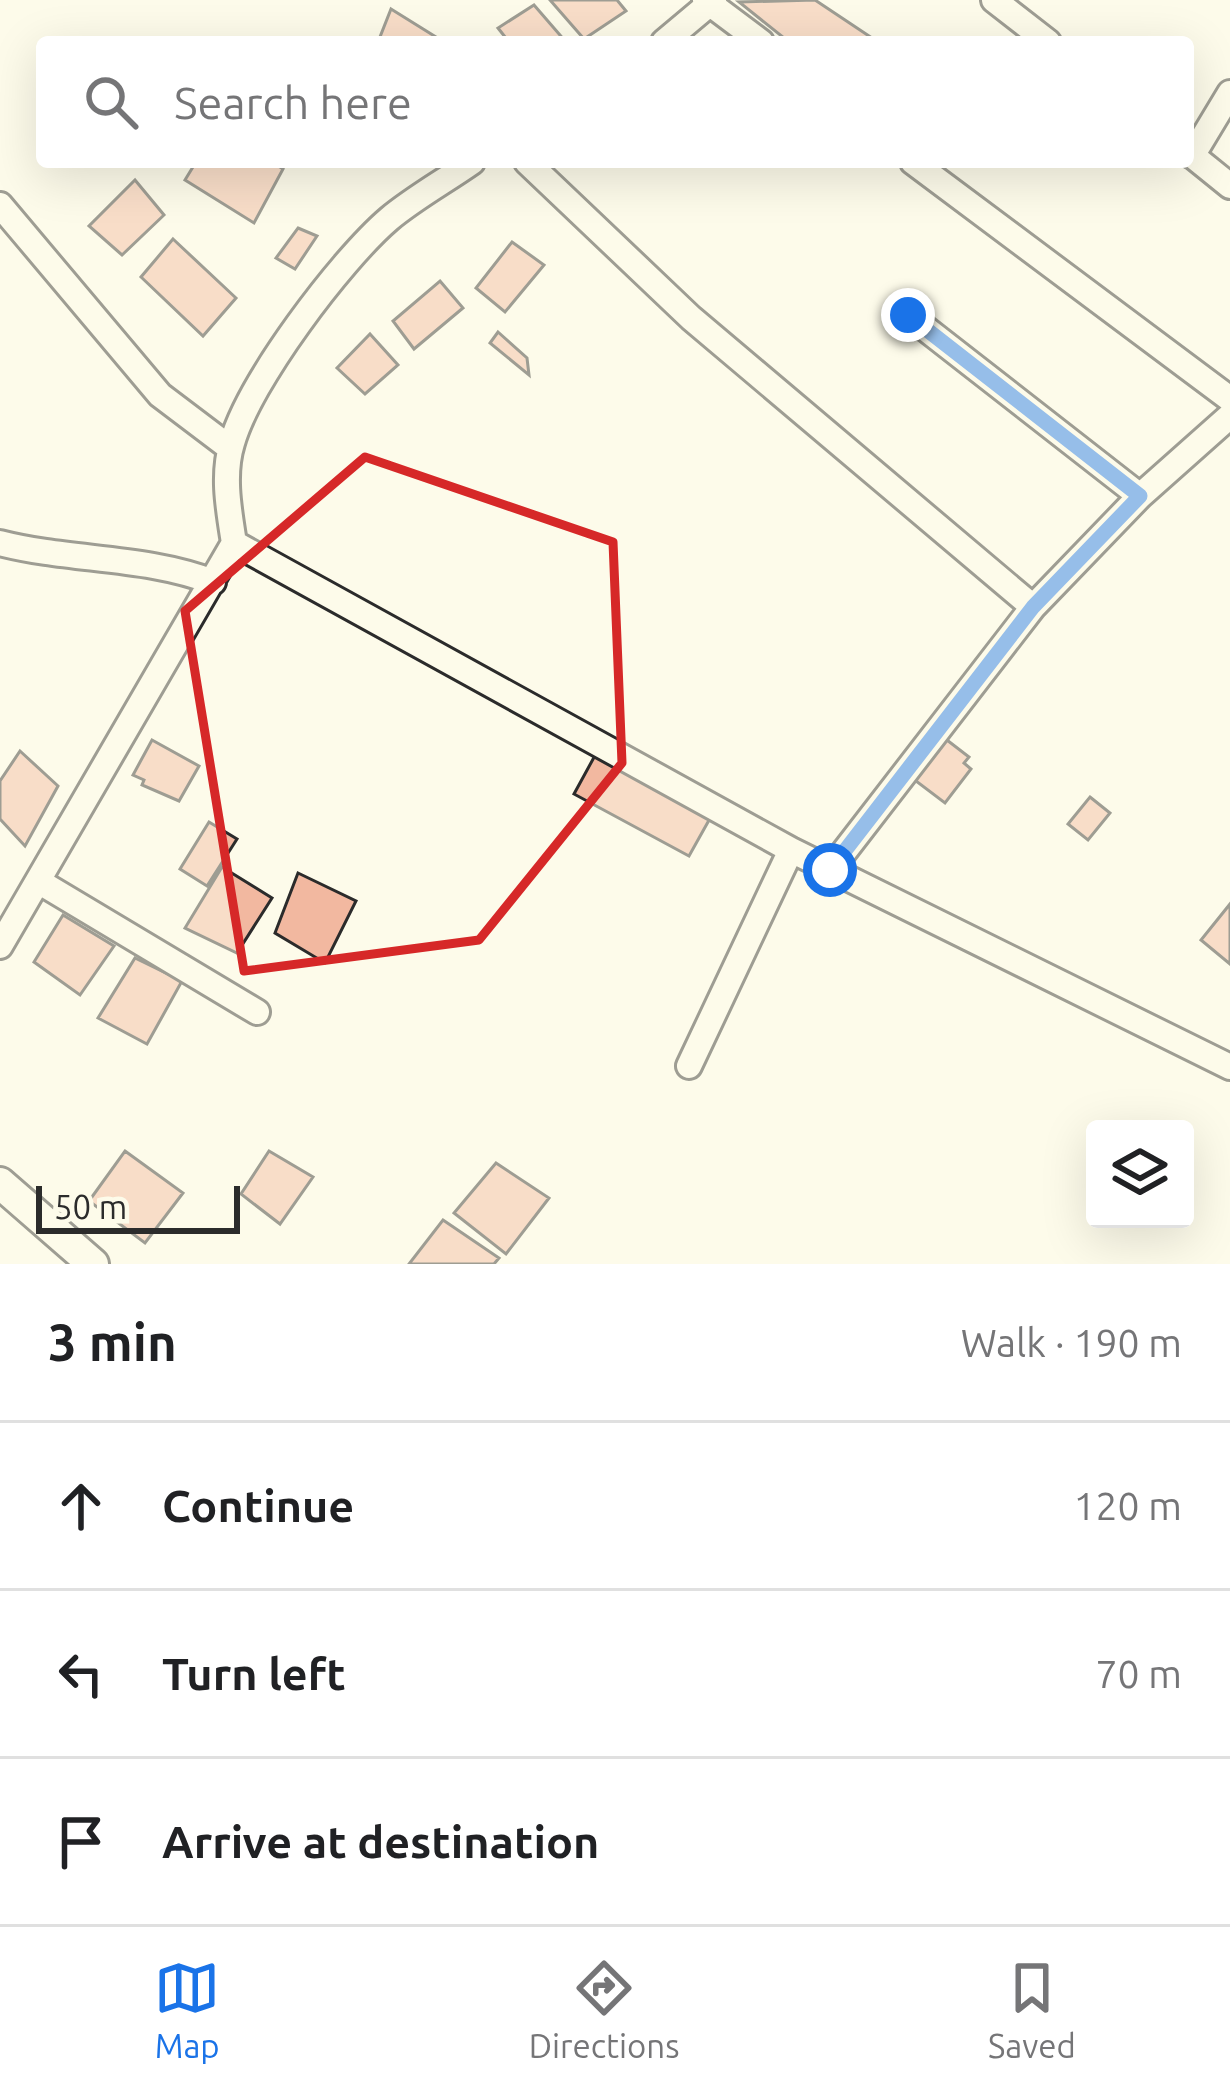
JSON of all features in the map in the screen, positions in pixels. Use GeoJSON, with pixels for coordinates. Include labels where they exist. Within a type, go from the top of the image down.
{"type":"FeatureCollection","features":[{"type":"Feature","properties":{"kind":"street"},"geometry":{"type":"LineString","coordinates":[[994,0],[1040,36]]}},
{"type":"Feature","properties":{"kind":"street"},"geometry":{"type":"LineString","coordinates":[[671,36],[710,1],[754,36]]}},
{"type":"Feature","properties":{"kind":"street"},"geometry":{"type":"LineString","coordinates":[[1194,148],[1230,93]]}},
{"type":"Feature","properties":{"kind":"street"},"geometry":{"type":"LineString","coordinates":[[1194,157],[1230,186]]}},
{"type":"Feature","properties":{"kind":"street"},"geometry":{"type":"LineString","coordinates":[[0,946],[234,543],[227,500],[230,448],[246,403],[314,306],[388,220],[463,168]]}},
{"type":"Feature","properties":{"kind":"street"},"geometry":{"type":"LineString","coordinates":[[533,168],[691,318],[1033,607]]}},
{"type":"Feature","properties":{"kind":"street"},"geometry":{"type":"LineString","coordinates":[[921,168],[1230,399]]}},
{"type":"Feature","properties":{"kind":"street"},"geometry":{"type":"LineString","coordinates":[[0,205],[160,395],[230,448]]}},
{"type":"Feature","properties":{"kind":"street"},"geometry":{"type":"LineString","coordinates":[[908,315],[1140,496]]}},
{"type":"Feature","properties":{"kind":"street"},"geometry":{"type":"LineString","coordinates":[[830,870],[1033,607],[1140,496],[1230,416]]}},
{"type":"Feature","properties":{"kind":"street"},"geometry":{"type":"LineString","coordinates":[[0,543],[42,554],[181,569],[213,582]]}},
{"type":"Feature","properties":{"kind":"street"},"geometry":{"type":"LineString","coordinates":[[234,543],[791,850],[1230,1067]]}},
{"type":"Feature","properties":{"kind":"street"},"geometry":{"type":"LineString","coordinates":[[688,1066],[791,850]]}},
{"type":"Feature","properties":{"kind":"street"},"geometry":{"type":"LineString","coordinates":[[38,881],[257,1012]]}},
{"type":"Feature","properties":{"kind":"street"},"geometry":{"type":"LineString","coordinates":[[0,1183],[93,1264]]}},
{"type":"Feature","properties":{"kind":"highlighted area"},"geometry":{"type":"Polygon","coordinates":[[[365,457],[613,542],[622,763],[479,940],[244,971],[185,611],[365,457]]]}},
{"type":"Feature","properties":{"kind":"building"},"geometry":{"type":"Polygon","coordinates":[[[550,0],[617,0],[626,11],[588,36],[581,36],[550,0]]]}},
{"type":"Feature","properties":{"kind":"building"},"geometry":{"type":"Polygon","coordinates":[[[815,0],[869,36],[782,36],[739,2],[815,0]]]}},
{"type":"Feature","properties":{"kind":"building"},"geometry":{"type":"Polygon","coordinates":[[[534,5],[561,36],[504,36],[498,28],[534,5]]]}},
{"type":"Feature","properties":{"kind":"building"},"geometry":{"type":"Polygon","coordinates":[[[391,9],[434,36],[380,36],[391,9]]]}},
{"type":"Feature","properties":{"kind":"building"},"geometry":{"type":"Polygon","coordinates":[[[192,168],[283,169],[254,223],[185,180],[192,168]]]}},
{"type":"Feature","properties":{"kind":"building"},"geometry":{"type":"Polygon","coordinates":[[[135,180],[164,215],[122,255],[89,226],[135,180]]]}},
{"type":"Feature","properties":{"kind":"building"},"geometry":{"type":"Polygon","coordinates":[[[298,228],[317,236],[295,269],[276,258],[298,228]]]}},
{"type":"Feature","properties":{"kind":"building"},"geometry":{"type":"Polygon","coordinates":[[[173,239],[236,298],[203,336],[141,277],[173,239]]]}},
{"type":"Feature","properties":{"kind":"building"},"geometry":{"type":"Polygon","coordinates":[[[512,242],[544,265],[505,312],[476,288],[512,242]]]}},
{"type":"Feature","properties":{"kind":"building"},"geometry":{"type":"Polygon","coordinates":[[[440,281],[463,308],[414,349],[393,321],[440,281]]]}},
{"type":"Feature","properties":{"kind":"building"},"geometry":{"type":"Polygon","coordinates":[[[498,332],[527,358],[529,375],[490,343],[498,332]]]}},
{"type":"Feature","properties":{"kind":"building"},"geometry":{"type":"Polygon","coordinates":[[[370,334],[398,365],[365,394],[337,368],[370,334]]]}},
{"type":"Feature","properties":{"kind":"building"},"geometry":{"type":"Polygon","coordinates":[[[943,737],[969,757],[964,763],[971,769],[945,803],[912,778],[943,737]]]}},
{"type":"Feature","properties":{"kind":"building"},"geometry":{"type":"Polygon","coordinates":[[[152,740],[199,766],[179,801],[142,785],[144,780],[133,775],[152,740]]]}},
{"type":"Feature","properties":{"kind":"building"},"geometry":{"type":"Polygon","coordinates":[[[598,750],[713,813],[689,856],[574,794],[598,750]]]}},
{"type":"Feature","properties":{"kind":"building"},"geometry":{"type":"Polygon","coordinates":[[[20,751],[58,786],[25,846],[0,819],[0,781],[20,751]]]}},
{"type":"Feature","properties":{"kind":"building"},"geometry":{"type":"Polygon","coordinates":[[[1090,797],[1110,813],[1088,840],[1068,824],[1090,797]]]}},
{"type":"Feature","properties":{"kind":"building"},"geometry":{"type":"Polygon","coordinates":[[[209,822],[237,839],[207,886],[180,869],[209,822]]]}},
{"type":"Feature","properties":{"kind":"building"},"geometry":{"type":"Polygon","coordinates":[[[222,867],[272,898],[237,953],[185,928],[222,867]]]}},
{"type":"Feature","properties":{"kind":"building"},"geometry":{"type":"Polygon","coordinates":[[[298,873],[356,901],[325,963],[275,933],[298,873]]]}},
{"type":"Feature","properties":{"kind":"building"},"geometry":{"type":"Polygon","coordinates":[[[1230,904],[1230,964],[1201,940],[1230,904]]]}},
{"type":"Feature","properties":{"kind":"building"},"geometry":{"type":"Polygon","coordinates":[[[63,915],[114,946],[80,995],[34,962],[63,915]]]}},
{"type":"Feature","properties":{"kind":"building"},"geometry":{"type":"Polygon","coordinates":[[[135,958],[182,981],[147,1044],[98,1018],[135,958]]]}},
{"type":"Feature","properties":{"kind":"building"},"geometry":{"type":"Polygon","coordinates":[[[125,1151],[183,1193],[145,1243],[89,1201],[125,1151]]]}},
{"type":"Feature","properties":{"kind":"building"},"geometry":{"type":"Polygon","coordinates":[[[269,1151],[313,1177],[280,1224],[241,1194],[269,1151]]]}},
{"type":"Feature","properties":{"kind":"building"},"geometry":{"type":"Polygon","coordinates":[[[496,1163],[549,1198],[506,1254],[454,1213],[496,1163]]]}},
{"type":"Feature","properties":{"kind":"building"},"geometry":{"type":"Polygon","coordinates":[[[443,1220],[499,1258],[494,1264],[409,1264],[443,1220]]]}},
{"type":"Feature","properties":{"kind":"route"},"geometry":{"type":"LineString","coordinates":[[830,870],[1033,607],[1140,496],[908,315]]}}]}
